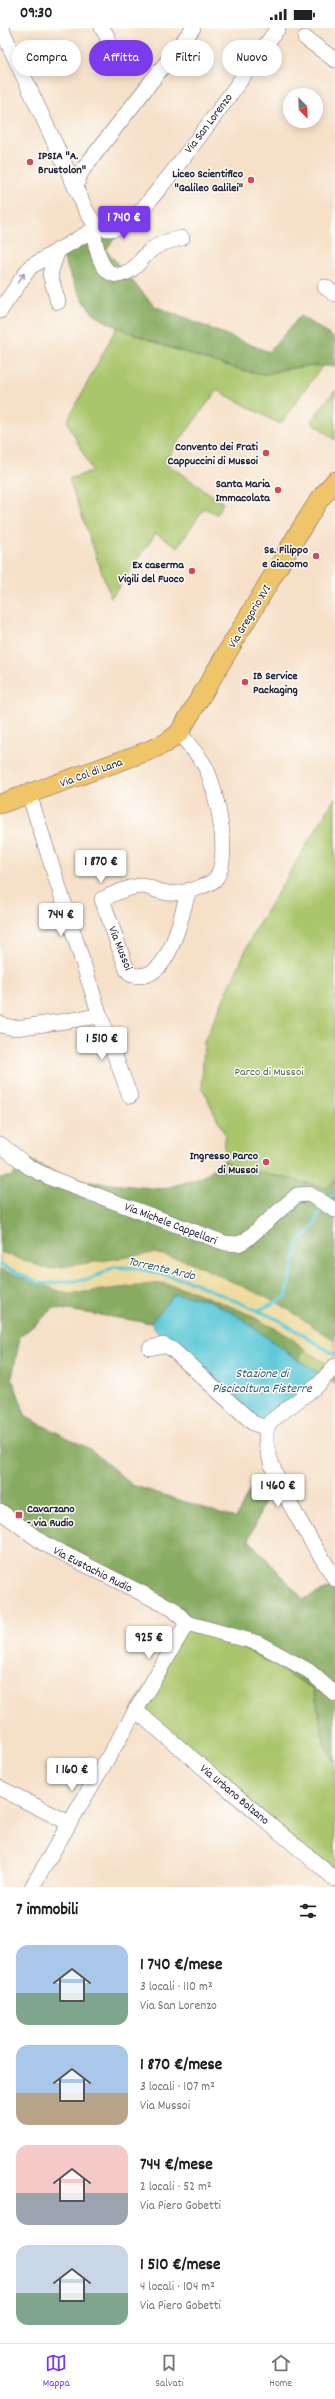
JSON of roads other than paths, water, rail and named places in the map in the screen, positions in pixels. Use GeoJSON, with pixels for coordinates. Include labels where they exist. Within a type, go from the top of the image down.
{"type":"FeatureCollection","features":[{"type":"Feature","properties":{"kind":"main road","name":"Via Gregorio XVI"},"geometry":{"type":"LineString","coordinates":[[179,733],[296,537],[319,500],[335,481]]}},
{"type":"Feature","properties":{"kind":"main road","name":"Via Col di Lana"},"geometry":{"type":"LineString","coordinates":[[0,804],[159,746],[179,733]]}},
{"type":"Feature","properties":{"kind":"street"},"geometry":{"type":"LineString","coordinates":[[2,28],[95,228],[102,265],[109,272],[114,274],[125,273],[132,270],[151,249],[164,242],[182,238]]}},
{"type":"Feature","properties":{"kind":"street"},"geometry":{"type":"LineString","coordinates":[[102,28],[107,36],[107,40]]}},
{"type":"Feature","properties":{"kind":"street"},"geometry":{"type":"LineString","coordinates":[[76,189],[79,176],[84,168],[193,28]]}},
{"type":"Feature","properties":{"kind":"street","name":"Via San Lorenzo"},"geometry":{"type":"LineString","coordinates":[[95,228],[114,229],[134,219],[169,176],[278,28]]}},
{"type":"Feature","properties":{"kind":"street"},"geometry":{"type":"LineString","coordinates":[[305,38],[335,60]]}},
{"type":"Feature","properties":{"kind":"street"},"geometry":{"type":"LineString","coordinates":[[0,311],[27,270],[38,260],[95,228]]}},
{"type":"Feature","properties":{"kind":"street"},"geometry":{"type":"LineString","coordinates":[[58,250],[50,274],[58,302]]}},
{"type":"Feature","properties":{"kind":"street","name":"Via Mussoi"},"geometry":{"type":"LineString","coordinates":[[179,733],[198,756],[208,774],[220,822],[220,873],[210,884],[189,890],[170,894],[142,886],[102,898],[127,970],[132,975],[146,976],[163,964],[170,951],[189,890]]}},
{"type":"Feature","properties":{"kind":"street"},"geometry":{"type":"LineString","coordinates":[[28,794],[100,1016],[130,1096]]}},
{"type":"Feature","properties":{"kind":"street"},"geometry":{"type":"LineString","coordinates":[[0,1023],[16,1028],[100,1016]]}},
{"type":"Feature","properties":{"kind":"street","name":"Via Michele Cappellari"},"geometry":{"type":"LineString","coordinates":[[0,1144],[29,1167],[54,1179],[225,1244],[242,1242],[293,1198],[301,1194],[309,1194],[335,1210]]}},
{"type":"Feature","properties":{"kind":"street"},"geometry":{"type":"LineString","coordinates":[[150,1348],[163,1345],[172,1349],[252,1423],[266,1428]]}},
{"type":"Feature","properties":{"kind":"street"},"geometry":{"type":"LineString","coordinates":[[332,1371],[271,1421],[266,1428],[264,1437],[274,1472],[335,1579]]}},
{"type":"Feature","properties":{"kind":"street","name":"Via Eustachio Rudio"},"geometry":{"type":"LineString","coordinates":[[0,1512],[43,1543],[173,1609],[187,1622]]}},
{"type":"Feature","properties":{"kind":"street"},"geometry":{"type":"LineString","coordinates":[[32,1887],[187,1622],[258,1643],[309,1671],[335,1694]]}},
{"type":"Feature","properties":{"kind":"street","name":"Via Urbano Bolzano"},"geometry":{"type":"LineString","coordinates":[[135,1710],[335,1878]]}},
{"type":"Feature","properties":{"kind":"street"},"geometry":{"type":"LineString","coordinates":[[0,1788],[69,1823]]}},
{"type":"Feature","properties":{"kind":"water","name":"Stazione di Piscicoltura Fisterre"},"geometry":{"type":"Polygon","coordinates":[[[174,1294],[208,1300],[235,1314],[298,1360],[329,1379],[262,1429],[157,1332],[151,1323],[174,1294]]]}},
{"type":"Feature","properties":{"kind":"waterway"},"geometry":{"type":"LineString","coordinates":[[326,1200],[335,1194]]}},
{"type":"Feature","properties":{"kind":"waterway"},"geometry":{"type":"LineString","coordinates":[[257,1311],[286,1297],[299,1241],[313,1228],[322,1207]]}},
{"type":"Feature","properties":{"kind":"waterway","name":"Torrente Ardo"},"geometry":{"type":"LineString","coordinates":[[0,1265],[42,1284],[91,1279],[114,1267],[136,1268],[190,1281],[277,1319],[335,1355]]}},
{"type":"Feature","properties":{"kind":"place","name":"IPSIA \"A. Brustolon\""},"geometry":{"type":"Point","coordinates":[30,162]}},
{"type":"Feature","properties":{"kind":"place","name":"Liceo Scientifico \"Galileo Galilei\""},"geometry":{"type":"Point","coordinates":[251,180]}},
{"type":"Feature","properties":{"kind":"place","name":"Convento dei Frati Cappuccini di Mussoi"},"geometry":{"type":"Point","coordinates":[266,453]}},
{"type":"Feature","properties":{"kind":"place","name":"Santa Maria Immacolata"},"geometry":{"type":"Point","coordinates":[278,490]}},
{"type":"Feature","properties":{"kind":"place","name":"Ss. Filippo e Giacomo"},"geometry":{"type":"Point","coordinates":[316,556]}},
{"type":"Feature","properties":{"kind":"place","name":"Ex caserma Vigili del Fuoco"},"geometry":{"type":"Point","coordinates":[192,571]}},
{"type":"Feature","properties":{"kind":"place","name":"IB Service Packaging"},"geometry":{"type":"Point","coordinates":[245,682]}},
{"type":"Feature","properties":{"kind":"place","name":"Ingresso Parco di Mussoi"},"geometry":{"type":"Point","coordinates":[266,1162]}},
{"type":"Feature","properties":{"kind":"place","name":"Cavarzano - via Rudio"},"geometry":{"type":"Point","coordinates":[19,1515]}},
{"type":"Feature","properties":{"kind":"park label","name":"Parco di Mussoi"},"geometry":{"type":"Point","coordinates":[269,1071]}}]}
